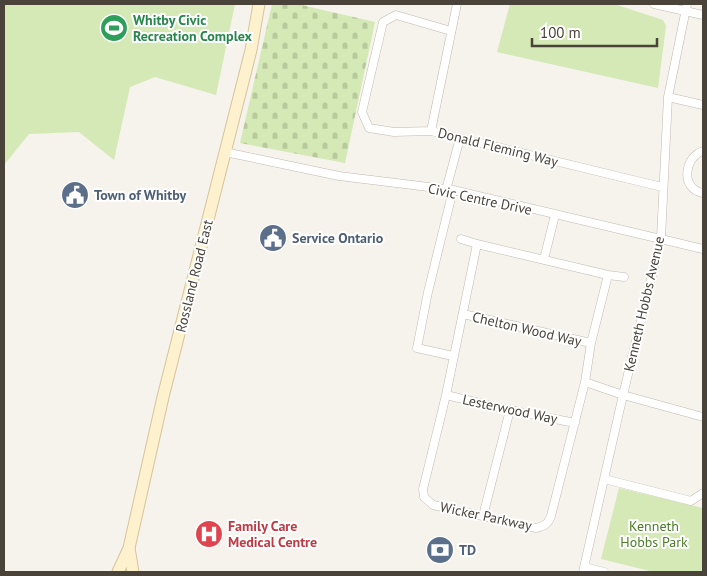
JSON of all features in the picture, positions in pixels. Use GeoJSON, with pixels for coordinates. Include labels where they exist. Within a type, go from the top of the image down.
{"type":"FeatureCollection","features":[{"type":"Feature","properties":{"kind":"main road","name":"Rossland Road East"},"geometry":{"type":"LineString","coordinates":[[118,572],[119,566],[129,548],[163,398],[251,50],[259,4]]}},
{"type":"Feature","properties":{"kind":"main road","name":"Rossland Road East"},"geometry":{"type":"LineString","coordinates":[[129,548],[133,572]]}},
{"type":"Feature","properties":{"kind":"street","name":"Donald Fleming Way"},"geometry":{"type":"LineString","coordinates":[[458,4],[431,131],[662,187]]}},
{"type":"Feature","properties":{"kind":"street"},"geometry":{"type":"LineString","coordinates":[[654,4],[703,15]]}},
{"type":"Feature","properties":{"kind":"street","name":"Kenneth Hobbs Avenue"},"geometry":{"type":"LineString","coordinates":[[583,570],[661,238],[662,187],[668,97],[687,4]]}},
{"type":"Feature","properties":{"kind":"street"},"geometry":{"type":"LineString","coordinates":[[431,131],[394,132],[368,128],[362,112],[383,22],[396,14],[451,30]]}},
{"type":"Feature","properties":{"kind":"street"},"geometry":{"type":"LineString","coordinates":[[668,97],[703,105]]}},
{"type":"Feature","properties":{"kind":"street"},"geometry":{"type":"LineString","coordinates":[[453,356],[416,348],[460,138]]}},
{"type":"Feature","properties":{"kind":"street"},"geometry":{"type":"LineString","coordinates":[[703,151],[696,154],[691,161],[686,178],[689,185],[697,192],[703,193]]}},
{"type":"Feature","properties":{"kind":"street","name":"Civic Centre Drive"},"geometry":{"type":"LineString","coordinates":[[225,152],[339,176],[449,190],[703,249]]}},
{"type":"Feature","properties":{"kind":"street"},"geometry":{"type":"LineString","coordinates":[[544,259],[555,215]]}},
{"type":"Feature","properties":{"kind":"street"},"geometry":{"type":"LineString","coordinates":[[461,239],[608,275],[624,277]]}},
{"type":"Feature","properties":{"kind":"street","name":"Wicker Parkway"},"geometry":{"type":"LineString","coordinates":[[477,244],[464,314],[423,490],[424,497],[433,505],[536,528],[544,527],[549,523],[585,382],[591,343],[608,275]]}},
{"type":"Feature","properties":{"kind":"street","name":"Chelton Wood Way"},"geometry":{"type":"LineString","coordinates":[[464,314],[591,343]]}},
{"type":"Feature","properties":{"kind":"street"},"geometry":{"type":"LineString","coordinates":[[585,382],[703,418]]}},
{"type":"Feature","properties":{"kind":"street","name":"Lesterwood Way"},"geometry":{"type":"LineString","coordinates":[[446,395],[575,423]]}},
{"type":"Feature","properties":{"kind":"street"},"geometry":{"type":"LineString","coordinates":[[483,516],[510,410]]}},
{"type":"Feature","properties":{"kind":"street"},"geometry":{"type":"LineString","coordinates":[[604,479],[691,501],[703,493]]}},
{"type":"Feature","properties":{"kind":"street"},"geometry":{"type":"LineString","coordinates":[[583,570],[604,572]]}},
{"type":"Feature","properties":{"kind":"green space"},"geometry":{"type":"Polygon","coordinates":[[[4,4],[235,4],[216,95],[155,77],[130,87],[114,160],[79,132],[29,134],[4,165],[4,4]]]}},
{"type":"Feature","properties":{"kind":"green space"},"geometry":{"type":"Polygon","coordinates":[[[272,4],[297,4],[375,22],[345,163],[240,143],[272,4]]]}},
{"type":"Feature","properties":{"kind":"green space"},"geometry":{"type":"Polygon","coordinates":[[[510,4],[614,4],[663,20],[666,26],[658,88],[497,52],[510,4]]]}},
{"type":"Feature","properties":{"kind":"green space","name":"Kenneth Hobbs Park"},"geometry":{"type":"Polygon","coordinates":[[[619,488],[703,508],[703,572],[654,572],[601,559],[619,488]]]}},
{"type":"Feature","properties":{"kind":"place","name":"Whitby Civic Recreation Complex"},"geometry":{"type":"Point","coordinates":[114,28]}},
{"type":"Feature","properties":{"kind":"place","name":"Town of Whitby"},"geometry":{"type":"Point","coordinates":[75,195]}},
{"type":"Feature","properties":{"kind":"place","name":"Service Ontario"},"geometry":{"type":"Point","coordinates":[273,238]}},
{"type":"Feature","properties":{"kind":"place","name":"Family Care Medical Centre"},"geometry":{"type":"Point","coordinates":[209,534]}},
{"type":"Feature","properties":{"kind":"place","name":"TD"},"geometry":{"type":"Point","coordinates":[440,550]}}]}
